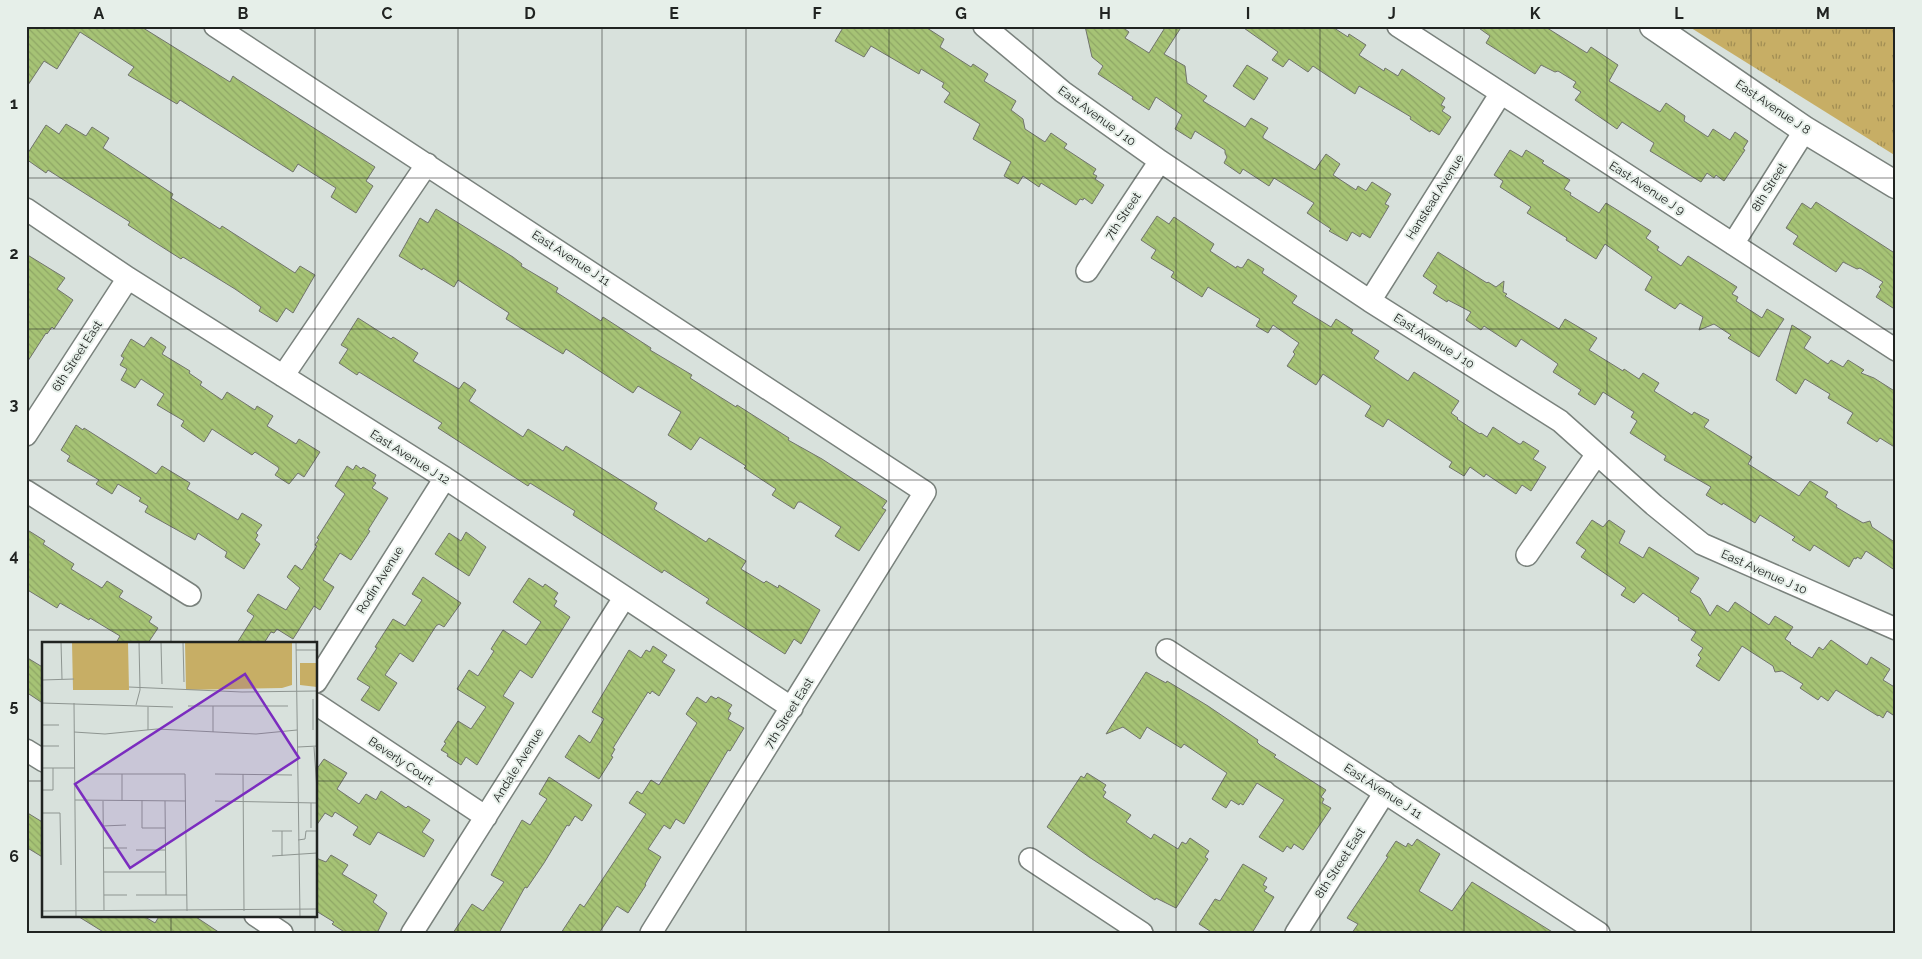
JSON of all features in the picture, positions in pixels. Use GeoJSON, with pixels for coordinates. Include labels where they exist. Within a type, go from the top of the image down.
{"type":"FeatureCollection","features":[{"type":"Feature","properties":{"kind":"street","name":"East Avenue J 11"},"geometry":{"type":"LineString","coordinates":[[215,26],[926,492]]}},
{"type":"Feature","properties":{"kind":"street","name":"East Avenue J 10"},"geometry":{"type":"LineString","coordinates":[[984,26],[1013,48],[1063,92],[1160,161],[1370,301],[1560,421],[1702,544],[1896,629]]}},
{"type":"Feature","properties":{"kind":"street","name":"East Avenue J 9"},"geometry":{"type":"LineString","coordinates":[[1398,26],[1896,350]]}},
{"type":"Feature","properties":{"kind":"street","name":"East Avenue J 8"},"geometry":{"type":"LineString","coordinates":[[1653,26],[1805,130],[1896,185]]}},
{"type":"Feature","properties":{"kind":"street","name":"Hanstead Avenue"},"geometry":{"type":"LineString","coordinates":[[1370,301],[1501,93]]}},
{"type":"Feature","properties":{"kind":"street","name":"8th Street"},"geometry":{"type":"LineString","coordinates":[[1733,244],[1805,130]]}},
{"type":"Feature","properties":{"kind":"street","name":"7th Street"},"geometry":{"type":"LineString","coordinates":[[1087,272],[1160,161]]}},
{"type":"Feature","properties":{"kind":"street"},"geometry":{"type":"LineString","coordinates":[[283,376],[427,164]]}},
{"type":"Feature","properties":{"kind":"street","name":"East Avenue J 12"},"geometry":{"type":"LineString","coordinates":[[26,209],[128,278],[445,478],[792,708]]}},
{"type":"Feature","properties":{"kind":"street","name":"6th Street East"},"geometry":{"type":"LineString","coordinates":[[26,435],[128,278]]}},
{"type":"Feature","properties":{"kind":"street"},"geometry":{"type":"LineString","coordinates":[[1527,555],[1597,454]]}},
{"type":"Feature","properties":{"kind":"street","name":"Rodin Avenue"},"geometry":{"type":"LineString","coordinates":[[318,679],[445,478]]}},
{"type":"Feature","properties":{"kind":"street"},"geometry":{"type":"LineString","coordinates":[[26,491],[190,595]]}},
{"type":"Feature","properties":{"kind":"street","name":"7th Street East"},"geometry":{"type":"LineString","coordinates":[[651,933],[926,492]]}},
{"type":"Feature","properties":{"kind":"street","name":"Andale Avenue"},"geometry":{"type":"LineString","coordinates":[[412,933],[624,598]]}},
{"type":"Feature","properties":{"kind":"street","name":"East Avenue J 11"},"geometry":{"type":"LineString","coordinates":[[1167,650],[1599,933]]}},
{"type":"Feature","properties":{"kind":"street","name":"Beverly Court"},"geometry":{"type":"LineString","coordinates":[[318,705],[486,817]]}},
{"type":"Feature","properties":{"kind":"street"},"geometry":{"type":"LineString","coordinates":[[26,750],[42,760]]}},
{"type":"Feature","properties":{"kind":"street","name":"8th Street East"},"geometry":{"type":"LineString","coordinates":[[1296,933],[1385,792]]}},
{"type":"Feature","properties":{"kind":"street"},"geometry":{"type":"LineString","coordinates":[[1030,859],[1142,933]]}},
{"type":"Feature","properties":{"kind":"street"},"geometry":{"type":"LineString","coordinates":[[256,916],[282,933]]}},
{"type":"Feature","properties":{"kind":"green space"},"geometry":{"type":"Polygon","coordinates":[[[1688,26],[1896,26],[1896,156],[1688,26]]]}},
{"type":"Feature","properties":{"kind":"building"},"geometry":{"type":"Polygon","coordinates":[[[26,26],[140,26],[230,82],[233,76],[375,167],[366,181],[373,186],[356,213],[331,197],[336,188],[298,164],[293,172],[180,100],[177,104],[128,75],[134,67],[80,32],[57,69],[44,61],[26,88],[26,26]]]}},
{"type":"Feature","properties":{"kind":"building"},"geometry":{"type":"Polygon","coordinates":[[[844,26],[924,26],[944,39],[940,47],[971,67],[973,64],[988,74],[984,81],[1016,101],[1011,110],[1023,119],[1025,129],[1045,142],[1051,133],[1067,144],[1064,148],[1096,169],[1093,174],[1097,176],[1095,179],[1104,185],[1092,204],[1084,198],[1083,200],[1080,199],[1076,205],[1041,183],[1039,187],[1023,176],[1018,184],[1004,176],[1011,162],[973,139],[980,124],[944,102],[950,93],[942,87],[944,83],[921,69],[919,74],[871,46],[864,57],[835,41],[844,26]]]}},
{"type":"Feature","properties":{"kind":"building"},"geometry":{"type":"Polygon","coordinates":[[[1085,26],[1121,26],[1129,32],[1125,38],[1149,53],[1166,26],[1182,26],[1164,54],[1185,66],[1187,83],[1207,96],[1203,101],[1245,127],[1251,118],[1268,128],[1263,138],[1315,170],[1326,154],[1340,164],[1333,175],[1356,190],[1358,186],[1366,191],[1372,182],[1391,194],[1385,204],[1389,206],[1370,238],[1362,233],[1360,237],[1352,232],[1347,241],[1329,231],[1331,229],[1307,213],[1314,203],[1274,178],[1269,186],[1243,169],[1240,174],[1224,163],[1227,157],[1225,150],[1195,131],[1191,139],[1175,129],[1182,115],[1156,97],[1149,110],[1098,74],[1103,66],[1092,57],[1085,26]]]}},
{"type":"Feature","properties":{"kind":"building"},"geometry":{"type":"Polygon","coordinates":[[[1241,26],[1331,26],[1348,37],[1349,34],[1366,45],[1359,55],[1384,71],[1385,68],[1398,76],[1402,69],[1445,98],[1441,105],[1445,107],[1442,111],[1451,117],[1439,135],[1431,130],[1430,132],[1410,119],[1411,117],[1359,86],[1355,94],[1313,66],[1308,72],[1289,59],[1283,67],[1272,60],[1278,52],[1241,26]]]}},
{"type":"Feature","properties":{"kind":"building"},"geometry":{"type":"Polygon","coordinates":[[[1476,26],[1544,26],[1587,53],[1591,47],[1618,65],[1609,81],[1660,112],[1666,103],[1685,116],[1684,121],[1708,137],[1713,129],[1730,140],[1735,132],[1748,141],[1743,149],[1745,150],[1724,181],[1716,175],[1714,178],[1707,173],[1701,182],[1650,151],[1654,143],[1622,122],[1617,129],[1575,100],[1581,92],[1573,87],[1576,82],[1558,71],[1555,72],[1541,65],[1535,74],[1486,43],[1490,36],[1476,26]]]}},
{"type":"Feature","properties":{"kind":"building"},"geometry":{"type":"Polygon","coordinates":[[[1247,65],[1268,78],[1254,100],[1233,86],[1247,65]]]}},
{"type":"Feature","properties":{"kind":"building"},"geometry":{"type":"Polygon","coordinates":[[[66,124],[86,136],[92,127],[109,138],[103,148],[173,194],[171,198],[220,229],[222,226],[295,273],[300,266],[315,275],[293,313],[286,308],[277,322],[259,311],[261,307],[235,289],[183,257],[181,259],[128,225],[130,222],[48,170],[46,173],[26,159],[26,156],[46,125],[59,134],[66,124]]]}},
{"type":"Feature","properties":{"kind":"building"},"geometry":{"type":"Polygon","coordinates":[[[1510,150],[1522,157],[1526,150],[1544,161],[1542,163],[1570,180],[1564,189],[1571,193],[1570,195],[1599,213],[1606,203],[1651,231],[1646,238],[1659,247],[1657,250],[1681,266],[1688,256],[1737,287],[1732,294],[1738,297],[1736,301],[1762,318],[1767,309],[1784,319],[1759,357],[1728,338],[1731,335],[1714,324],[1699,330],[1703,317],[1680,303],[1675,309],[1645,290],[1652,277],[1605,244],[1596,259],[1527,213],[1531,207],[1500,187],[1503,181],[1494,175],[1510,150]]]}},
{"type":"Feature","properties":{"kind":"building"},"geometry":{"type":"Polygon","coordinates":[[[1816,202],[1896,254],[1896,310],[1876,297],[1881,289],[1879,287],[1883,282],[1860,268],[1857,269],[1843,262],[1836,272],[1793,244],[1798,236],[1786,228],[1802,203],[1811,209],[1816,202]]]}},
{"type":"Feature","properties":{"kind":"building"},"geometry":{"type":"Polygon","coordinates":[[[436,209],[513,257],[522,264],[521,266],[558,288],[556,292],[601,321],[603,317],[651,348],[650,350],[692,375],[690,378],[736,407],[737,405],[789,438],[788,440],[822,459],[887,501],[882,508],[886,510],[859,551],[835,536],[841,527],[801,502],[798,502],[794,509],[772,495],[776,489],[744,468],[746,466],[700,437],[691,450],[668,435],[681,412],[638,386],[633,393],[566,349],[563,354],[506,319],[509,313],[458,280],[454,287],[399,256],[420,218],[428,223],[436,209]]]}},
{"type":"Feature","properties":{"kind":"building"},"geometry":{"type":"Polygon","coordinates":[[[1157,216],[1169,224],[1174,217],[1214,244],[1210,251],[1236,268],[1237,266],[1243,267],[1248,259],[1264,269],[1262,273],[1297,296],[1292,303],[1331,327],[1336,319],[1353,330],[1351,333],[1379,351],[1375,359],[1408,381],[1414,372],[1459,401],[1451,413],[1480,434],[1487,437],[1493,427],[1519,444],[1523,441],[1539,451],[1533,459],[1546,467],[1531,491],[1522,485],[1516,494],[1486,474],[1484,477],[1470,467],[1464,476],[1449,467],[1452,462],[1388,419],[1383,427],[1365,416],[1371,406],[1323,374],[1316,385],[1287,366],[1295,354],[1293,352],[1299,343],[1273,325],[1268,333],[1256,326],[1260,319],[1208,287],[1202,297],[1171,277],[1174,272],[1151,258],[1156,250],[1141,240],[1157,216]]]}},
{"type":"Feature","properties":{"kind":"building"},"geometry":{"type":"Polygon","coordinates":[[[1438,252],[1496,287],[1504,281],[1503,292],[1507,294],[1505,296],[1559,329],[1565,319],[1597,338],[1589,350],[1639,379],[1643,373],[1659,383],[1654,391],[1692,415],[1694,412],[1709,420],[1704,427],[1752,457],[1748,464],[1799,496],[1810,481],[1828,492],[1825,497],[1837,505],[1836,507],[1863,523],[1870,521],[1872,527],[1896,543],[1896,571],[1866,551],[1861,559],[1854,558],[1849,567],[1814,545],[1810,551],[1792,540],[1795,537],[1760,515],[1755,523],[1706,495],[1711,487],[1664,460],[1666,456],[1630,433],[1637,421],[1631,417],[1634,412],[1603,392],[1595,405],[1578,394],[1581,390],[1553,372],[1558,364],[1551,359],[1521,339],[1516,347],[1484,326],[1481,330],[1466,320],[1471,312],[1448,300],[1447,302],[1433,293],[1437,286],[1423,276],[1438,252]]]}},
{"type":"Feature","properties":{"kind":"building"},"geometry":{"type":"Polygon","coordinates":[[[26,254],[65,278],[57,289],[73,300],[54,329],[52,327],[46,333],[26,364],[26,254]]]}},
{"type":"Feature","properties":{"kind":"building"},"geometry":{"type":"Polygon","coordinates":[[[358,318],[391,339],[393,337],[418,353],[413,361],[459,389],[464,382],[476,390],[469,401],[523,437],[528,429],[563,451],[566,446],[657,503],[654,509],[706,542],[709,538],[746,561],[741,569],[764,583],[766,581],[778,588],[779,585],[820,610],[801,644],[794,639],[785,654],[706,603],[709,599],[664,570],[662,573],[573,515],[575,511],[530,483],[528,486],[438,428],[442,423],[359,372],[357,375],[339,363],[348,349],[341,345],[358,318]]]}},
{"type":"Feature","properties":{"kind":"building"},"geometry":{"type":"Polygon","coordinates":[[[1792,325],[1811,337],[1804,348],[1828,364],[1831,360],[1843,367],[1848,360],[1864,370],[1861,373],[1874,378],[1896,392],[1896,448],[1880,438],[1877,442],[1847,423],[1853,413],[1828,398],[1830,394],[1805,379],[1796,394],[1776,380],[1792,325]]]}},
{"type":"Feature","properties":{"kind":"building"},"geometry":{"type":"Polygon","coordinates":[[[151,337],[166,347],[162,354],[190,371],[189,373],[202,382],[200,385],[222,400],[227,392],[255,410],[257,406],[273,416],[267,426],[296,444],[299,439],[320,452],[304,477],[298,473],[289,484],[275,475],[279,469],[278,467],[255,452],[252,455],[212,429],[204,442],[181,426],[184,421],[157,405],[164,394],[141,379],[135,388],[121,380],[127,369],[120,365],[124,358],[121,356],[131,339],[144,347],[151,337]]]}},
{"type":"Feature","properties":{"kind":"building"},"geometry":{"type":"Polygon","coordinates":[[[76,425],[83,430],[84,428],[156,474],[162,466],[190,483],[187,489],[238,520],[242,513],[262,525],[256,533],[258,535],[255,540],[260,544],[244,569],[225,557],[227,552],[198,533],[195,540],[145,512],[148,506],[139,501],[141,498],[118,484],[112,494],[96,484],[99,480],[67,461],[70,456],[61,450],[76,425]]]}},
{"type":"Feature","properties":{"kind":"building"},"geometry":{"type":"Polygon","coordinates":[[[356,465],[376,475],[373,481],[376,483],[372,488],[388,498],[351,560],[340,553],[323,580],[334,587],[320,610],[314,606],[293,639],[277,629],[274,633],[271,632],[265,642],[238,642],[254,616],[247,611],[258,594],[286,610],[300,588],[287,577],[295,565],[302,570],[317,546],[315,545],[319,539],[317,538],[345,494],[335,486],[347,466],[353,470],[356,465]]]}},
{"type":"Feature","properties":{"kind":"building"},"geometry":{"type":"Polygon","coordinates":[[[1592,520],[1603,527],[1609,520],[1625,531],[1619,543],[1643,558],[1649,547],[1699,578],[1690,592],[1700,598],[1710,616],[1717,605],[1728,612],[1735,602],[1769,625],[1775,616],[1793,627],[1785,639],[1812,658],[1819,647],[1823,650],[1831,640],[1867,665],[1871,657],[1890,669],[1883,680],[1896,688],[1896,717],[1887,711],[1883,718],[1878,716],[1836,690],[1828,701],[1821,696],[1818,700],[1800,688],[1803,684],[1782,671],[1775,672],[1773,666],[1742,646],[1719,681],[1696,666],[1701,658],[1698,655],[1703,648],[1691,640],[1696,632],[1643,593],[1634,603],[1621,595],[1626,588],[1581,557],[1586,550],[1576,543],[1592,520]]]}},
{"type":"Feature","properties":{"kind":"building"},"geometry":{"type":"Polygon","coordinates":[[[26,529],[45,541],[43,544],[74,564],[71,569],[102,588],[107,581],[123,591],[119,597],[152,617],[149,622],[158,628],[149,642],[117,642],[120,636],[90,618],[89,620],[60,603],[57,608],[26,589],[26,529]]]}},
{"type":"Feature","properties":{"kind":"building"},"geometry":{"type":"Polygon","coordinates":[[[466,532],[486,547],[469,576],[435,554],[449,533],[461,541],[466,532]]]}},
{"type":"Feature","properties":{"kind":"building"},"geometry":{"type":"Polygon","coordinates":[[[423,577],[461,603],[444,627],[439,624],[436,626],[413,662],[400,653],[385,675],[397,683],[379,711],[361,700],[370,687],[357,679],[393,619],[405,626],[422,600],[412,594],[423,577]]]}},
{"type":"Feature","properties":{"kind":"building"},"geometry":{"type":"Polygon","coordinates":[[[529,578],[543,587],[545,584],[558,593],[554,599],[557,601],[554,606],[570,617],[532,678],[520,670],[503,696],[514,703],[477,765],[466,757],[461,765],[441,750],[446,743],[444,742],[458,721],[471,729],[486,707],[457,689],[469,670],[478,676],[494,651],[491,649],[503,630],[526,645],[541,622],[513,602],[529,578]]]}},
{"type":"Feature","properties":{"kind":"building"},"geometry":{"type":"Polygon","coordinates":[[[653,646],[667,655],[662,662],[675,670],[659,696],[652,691],[650,694],[648,692],[613,748],[615,749],[611,756],[613,757],[599,779],[565,757],[579,735],[590,743],[604,719],[592,712],[629,650],[641,658],[646,650],[650,652],[653,646]]]}},
{"type":"Feature","properties":{"kind":"building"},"geometry":{"type":"Polygon","coordinates":[[[26,657],[42,667],[42,703],[26,692],[26,657]]]}},
{"type":"Feature","properties":{"kind":"building"},"geometry":{"type":"Polygon","coordinates":[[[1146,672],[1166,683],[1167,681],[1208,706],[1258,740],[1257,742],[1260,745],[1276,755],[1274,757],[1326,790],[1321,797],[1324,799],[1322,803],[1331,808],[1303,850],[1294,844],[1291,849],[1287,846],[1283,852],[1259,837],[1284,800],[1257,783],[1243,805],[1240,803],[1239,805],[1231,800],[1226,808],[1212,799],[1227,773],[1184,744],[1181,748],[1147,727],[1140,739],[1123,727],[1106,734],[1146,672]]]}},
{"type":"Feature","properties":{"kind":"building"},"geometry":{"type":"Polygon","coordinates":[[[711,696],[716,699],[718,697],[732,705],[728,711],[731,713],[728,719],[744,728],[730,751],[728,750],[684,824],[676,819],[670,829],[664,825],[648,849],[661,857],[646,885],[628,913],[617,906],[599,933],[561,933],[580,904],[584,907],[646,814],[629,803],[637,791],[642,794],[651,780],[659,785],[697,723],[686,714],[697,697],[706,703],[711,696]]]}},
{"type":"Feature","properties":{"kind":"building"},"geometry":{"type":"Polygon","coordinates":[[[324,759],[347,773],[337,789],[359,804],[366,794],[376,800],[381,791],[406,808],[408,806],[430,820],[422,832],[434,840],[424,857],[378,832],[370,845],[353,835],[358,827],[335,812],[332,817],[325,813],[318,823],[318,767],[324,759]]]}},
{"type":"Feature","properties":{"kind":"building"},"geometry":{"type":"Polygon","coordinates":[[[1087,773],[1106,785],[1103,790],[1106,792],[1103,797],[1131,815],[1126,822],[1151,839],[1154,834],[1178,849],[1182,842],[1186,844],[1190,838],[1209,851],[1205,857],[1208,859],[1176,908],[1156,898],[1155,900],[1047,827],[1081,776],[1084,778],[1087,773]]]}},
{"type":"Feature","properties":{"kind":"building"},"geometry":{"type":"Polygon","coordinates":[[[549,777],[592,805],[582,821],[575,816],[569,826],[567,825],[544,863],[527,888],[525,887],[499,933],[453,933],[472,904],[483,911],[504,882],[491,875],[522,820],[530,825],[547,799],[539,794],[549,777]]]}},
{"type":"Feature","properties":{"kind":"building"},"geometry":{"type":"Polygon","coordinates":[[[26,812],[42,822],[42,857],[26,847],[26,812]]]}},
{"type":"Feature","properties":{"kind":"building"},"geometry":{"type":"Polygon","coordinates":[[[1417,839],[1440,854],[1419,891],[1452,911],[1472,882],[1554,933],[1352,933],[1358,924],[1347,918],[1388,857],[1386,856],[1396,841],[1406,847],[1408,843],[1412,846],[1417,839]]]}},
{"type":"Feature","properties":{"kind":"building"},"geometry":{"type":"Polygon","coordinates":[[[331,855],[348,865],[342,874],[377,895],[373,902],[387,913],[377,933],[346,933],[332,924],[334,922],[318,912],[318,859],[326,862],[331,855]]]}},
{"type":"Feature","properties":{"kind":"building"},"geometry":{"type":"Polygon","coordinates":[[[1243,864],[1267,878],[1263,885],[1267,887],[1264,891],[1274,897],[1252,933],[1213,933],[1199,924],[1215,899],[1220,901],[1243,864]]]}},
{"type":"Feature","properties":{"kind":"building"},"geometry":{"type":"Polygon","coordinates":[[[78,916],[144,916],[155,923],[159,916],[194,916],[220,933],[105,933],[78,916]]]}}]}
